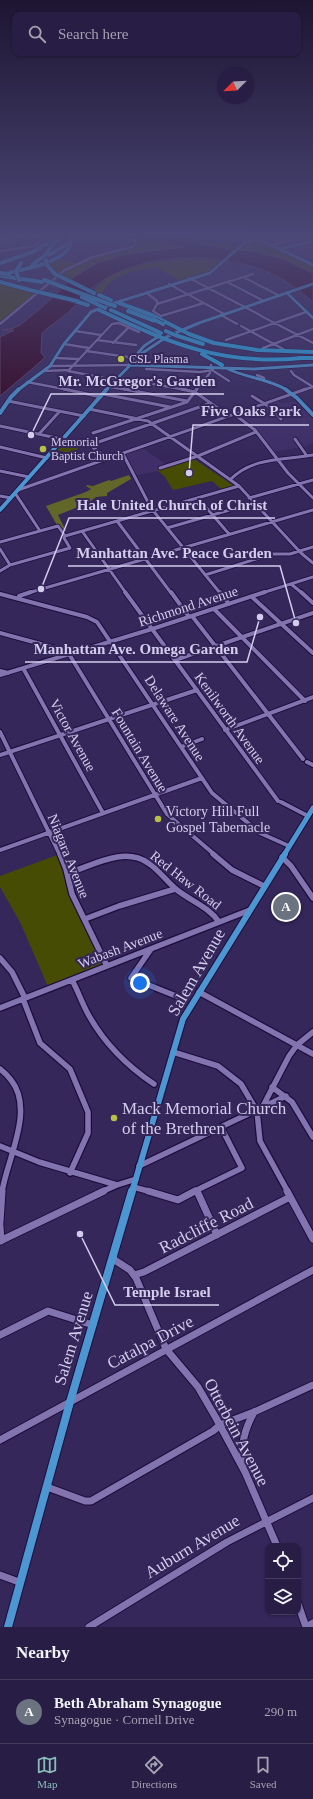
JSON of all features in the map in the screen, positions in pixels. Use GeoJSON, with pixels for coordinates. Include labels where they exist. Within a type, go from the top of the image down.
{"type":"FeatureCollection","features":[{"type":"Feature","properties":{"kind":"highway"},"geometry":{"type":"LineString","coordinates":[[106,309],[164,332],[177,333],[236,347],[269,351],[313,352]]}},
{"type":"Feature","properties":{"kind":"highway"},"geometry":{"type":"LineString","coordinates":[[106,309],[164,332]]}},
{"type":"Feature","properties":{"kind":"highway"},"geometry":{"type":"LineString","coordinates":[[106,309],[160,338],[211,353],[240,358],[286,360],[313,357]]}},
{"type":"Feature","properties":{"kind":"highway"},"geometry":{"type":"LineString","coordinates":[[129,309],[171,327]]}},
{"type":"Feature","properties":{"kind":"highway"},"geometry":{"type":"LineString","coordinates":[[133,309],[152,315],[196,345],[232,353],[260,357],[302,358]]}},
{"type":"Feature","properties":{"kind":"highway"},"geometry":{"type":"LineString","coordinates":[[177,333],[199,343],[225,349],[270,355],[313,357]]}},
{"type":"Feature","properties":{"kind":"highway"},"geometry":{"type":"LineString","coordinates":[[185,346],[224,366]]}},
{"type":"Feature","properties":{"kind":"main road"},"geometry":{"type":"LineString","coordinates":[[0,407],[26,380],[50,363],[64,340],[89,312],[95,309]]}},
{"type":"Feature","properties":{"kind":"main road"},"geometry":{"type":"LineString","coordinates":[[0,413],[8,401],[27,382],[50,366],[64,344],[88,315],[97,309]]}},
{"type":"Feature","properties":{"kind":"main road"},"geometry":{"type":"LineString","coordinates":[[0,510],[135,358],[160,338],[240,309]]}},
{"type":"Feature","properties":{"kind":"main road"},"geometry":{"type":"LineString","coordinates":[[303,309],[313,318]]}},
{"type":"Feature","properties":{"kind":"main road"},"geometry":{"type":"LineString","coordinates":[[129,365],[211,369],[224,366],[267,367],[313,364]]}},
{"type":"Feature","properties":{"kind":"main road"},"geometry":{"type":"LineString","coordinates":[[224,366],[239,368],[270,368],[313,364]]}},
{"type":"Feature","properties":{"kind":"main road"},"geometry":{"type":"LineString","coordinates":[[224,366],[236,373],[264,380],[291,394],[303,403]]}},
{"type":"Feature","properties":{"kind":"main road"},"geometry":{"type":"LineString","coordinates":[[236,373],[235,370],[239,368]]}},
{"type":"Feature","properties":{"kind":"main road"},"geometry":{"type":"LineString","coordinates":[[296,392],[313,415]]}},
{"type":"Feature","properties":{"kind":"main road","name":"Salem Avenue"},"geometry":{"type":"LineString","coordinates":[[8,1627],[19,1582],[70,1402],[184,1019],[199,992],[313,808]]}},
{"type":"Feature","properties":{"kind":"street"},"geometry":{"type":"LineString","coordinates":[[0,321],[16,309]]}},
{"type":"Feature","properties":{"kind":"street"},"geometry":{"type":"LineString","coordinates":[[0,324],[18,309]]}},
{"type":"Feature","properties":{"kind":"street"},"geometry":{"type":"LineString","coordinates":[[154,309],[153,311],[161,316],[184,309]]}},
{"type":"Feature","properties":{"kind":"street"},"geometry":{"type":"LineString","coordinates":[[213,309],[237,324]]}},
{"type":"Feature","properties":{"kind":"street"},"geometry":{"type":"LineString","coordinates":[[249,309],[313,343]]}},
{"type":"Feature","properties":{"kind":"street"},"geometry":{"type":"LineString","coordinates":[[226,340],[306,312]]}},
{"type":"Feature","properties":{"kind":"street"},"geometry":{"type":"LineString","coordinates":[[68,371],[113,324],[119,323],[139,332]]}},
{"type":"Feature","properties":{"kind":"street"},"geometry":{"type":"LineString","coordinates":[[241,326],[283,349]]}},
{"type":"Feature","properties":{"kind":"street"},"geometry":{"type":"LineString","coordinates":[[113,342],[129,327]]}},
{"type":"Feature","properties":{"kind":"street"},"geometry":{"type":"LineString","coordinates":[[263,348],[272,343],[313,329]]}},
{"type":"Feature","properties":{"kind":"street"},"geometry":{"type":"LineString","coordinates":[[75,331],[101,335]]}},
{"type":"Feature","properties":{"kind":"street"},"geometry":{"type":"LineString","coordinates":[[97,340],[136,345]]}},
{"type":"Feature","properties":{"kind":"street"},"geometry":{"type":"LineString","coordinates":[[64,344],[89,348]]}},
{"type":"Feature","properties":{"kind":"street"},"geometry":{"type":"LineString","coordinates":[[86,351],[135,358]]}},
{"type":"Feature","properties":{"kind":"street"},"geometry":{"type":"LineString","coordinates":[[56,358],[78,359]]}},
{"type":"Feature","properties":{"kind":"street"},"geometry":{"type":"LineString","coordinates":[[44,371],[68,371],[107,365]]}},
{"type":"Feature","properties":{"kind":"street"},"geometry":{"type":"LineString","coordinates":[[50,366],[72,367],[129,365]]}},
{"type":"Feature","properties":{"kind":"street"},"geometry":{"type":"LineString","coordinates":[[139,365],[151,370]]}},
{"type":"Feature","properties":{"kind":"street"},"geometry":{"type":"LineString","coordinates":[[146,369],[200,372],[211,369],[229,381]]}},
{"type":"Feature","properties":{"kind":"street"},"geometry":{"type":"LineString","coordinates":[[93,433],[187,402],[211,369]]}},
{"type":"Feature","properties":{"kind":"street"},"geometry":{"type":"LineString","coordinates":[[68,371],[195,392],[229,416]]}},
{"type":"Feature","properties":{"kind":"street"},"geometry":{"type":"LineString","coordinates":[[291,371],[293,375],[313,387]]}},
{"type":"Feature","properties":{"kind":"street"},"geometry":{"type":"LineString","coordinates":[[257,375],[264,378],[264,380]]}},
{"type":"Feature","properties":{"kind":"street"},"geometry":{"type":"LineString","coordinates":[[27,382],[173,407],[183,413]]}},
{"type":"Feature","properties":{"kind":"street"},"geometry":{"type":"LineString","coordinates":[[110,387],[187,402]]}},
{"type":"Feature","properties":{"kind":"street"},"geometry":{"type":"LineString","coordinates":[[40,531],[17,491],[313,387]]}},
{"type":"Feature","properties":{"kind":"street"},"geometry":{"type":"LineString","coordinates":[[252,396],[281,419]]}},
{"type":"Feature","properties":{"kind":"street"},"geometry":{"type":"LineString","coordinates":[[8,401],[84,416]]}},
{"type":"Feature","properties":{"kind":"street"},"geometry":{"type":"LineString","coordinates":[[0,426],[90,444],[211,403]]}},
{"type":"Feature","properties":{"kind":"street"},"geometry":{"type":"LineString","coordinates":[[90,409],[148,421],[196,457],[239,486],[299,551],[313,563]]}},
{"type":"Feature","properties":{"kind":"street"},"geometry":{"type":"LineString","coordinates":[[40,434],[60,411]]}},
{"type":"Feature","properties":{"kind":"street"},"geometry":{"type":"LineString","coordinates":[[234,414],[256,432],[277,459],[313,498]]}},
{"type":"Feature","properties":{"kind":"street"},"geometry":{"type":"LineString","coordinates":[[160,468],[196,457],[256,432]]}},
{"type":"Feature","properties":{"kind":"street"},"geometry":{"type":"LineString","coordinates":[[295,439],[307,456]]}},
{"type":"Feature","properties":{"kind":"street"},"geometry":{"type":"LineString","coordinates":[[90,444],[108,459]]}},
{"type":"Feature","properties":{"kind":"street"},"geometry":{"type":"LineString","coordinates":[[0,447],[47,458]]}},
{"type":"Feature","properties":{"kind":"street"},"geometry":{"type":"LineString","coordinates":[[123,454],[152,511],[229,604]]}},
{"type":"Feature","properties":{"kind":"street"},"geometry":{"type":"LineString","coordinates":[[230,480],[241,469],[277,459],[313,454]]}},
{"type":"Feature","properties":{"kind":"street"},"geometry":{"type":"LineString","coordinates":[[0,471],[29,477]]}},
{"type":"Feature","properties":{"kind":"street"},"geometry":{"type":"LineString","coordinates":[[249,498],[313,480]]}},
{"type":"Feature","properties":{"kind":"street"},"geometry":{"type":"LineString","coordinates":[[65,536],[239,486]]}},
{"type":"Feature","properties":{"kind":"street"},"geometry":{"type":"LineString","coordinates":[[0,496],[10,498]]}},
{"type":"Feature","properties":{"kind":"street"},"geometry":{"type":"LineString","coordinates":[[198,498],[229,534]]}},
{"type":"Feature","properties":{"kind":"street"},"geometry":{"type":"LineString","coordinates":[[167,528],[254,503]]}},
{"type":"Feature","properties":{"kind":"street"},"geometry":{"type":"LineString","coordinates":[[17,597],[182,547],[313,510]]}},
{"type":"Feature","properties":{"kind":"street"},"geometry":{"type":"LineString","coordinates":[[117,521],[190,617],[215,646],[303,759]]}},
{"type":"Feature","properties":{"kind":"street"},"geometry":{"type":"LineString","coordinates":[[0,542],[58,526],[65,536],[64,538],[70,548],[10,565],[0,571]]}},
{"type":"Feature","properties":{"kind":"street","name":"Kenilworth Avenue"},"geometry":{"type":"LineString","coordinates":[[82,531],[271,793],[279,802],[308,816]]}},
{"type":"Feature","properties":{"kind":"street"},"geometry":{"type":"LineString","coordinates":[[205,575],[272,554],[288,554],[313,547]]}},
{"type":"Feature","properties":{"kind":"street"},"geometry":{"type":"LineString","coordinates":[[0,549],[10,565]]}},
{"type":"Feature","properties":{"kind":"street","name":"Richmond Avenue"},"geometry":{"type":"LineString","coordinates":[[0,675],[112,642],[313,577]]}},
{"type":"Feature","properties":{"kind":"street"},"geometry":{"type":"LineString","coordinates":[[291,584],[313,603]]}},
{"type":"Feature","properties":{"kind":"street","name":"Delaware Avenue"},"geometry":{"type":"LineString","coordinates":[[0,594],[17,597],[91,618],[100,624],[214,796],[260,833],[289,846]]}},
{"type":"Feature","properties":{"kind":"street"},"geometry":{"type":"LineString","coordinates":[[252,597],[313,653]]}},
{"type":"Feature","properties":{"kind":"street"},"geometry":{"type":"LineString","coordinates":[[214,609],[305,701]]}},
{"type":"Feature","properties":{"kind":"street"},"geometry":{"type":"LineString","coordinates":[[175,660],[313,613]]}},
{"type":"Feature","properties":{"kind":"street"},"geometry":{"type":"LineString","coordinates":[[0,633],[72,654]]}},
{"type":"Feature","properties":{"kind":"street","name":"Fountain Avenue"},"geometry":{"type":"LineString","coordinates":[[72,654],[109,719],[167,814],[227,866],[238,874],[264,886]]}},
{"type":"Feature","properties":{"kind":"street","name":"Victor Avenue"},"geometry":{"type":"LineString","coordinates":[[23,668],[103,813]]}},
{"type":"Feature","properties":{"kind":"street"},"geometry":{"type":"LineString","coordinates":[[0,671],[8,673]]}},
{"type":"Feature","properties":{"kind":"street"},"geometry":{"type":"LineString","coordinates":[[0,755],[197,690]]}},
{"type":"Feature","properties":{"kind":"street"},"geometry":{"type":"LineString","coordinates":[[226,730],[313,697]]}},
{"type":"Feature","properties":{"kind":"street","name":"Niagara Avenue"},"geometry":{"type":"LineString","coordinates":[[0,732],[50,832],[68,873],[71,889],[107,966]]}},
{"type":"Feature","properties":{"kind":"street"},"geometry":{"type":"LineString","coordinates":[[181,747],[202,739]]}},
{"type":"Feature","properties":{"kind":"street"},"geometry":{"type":"LineString","coordinates":[[307,762],[313,765]]}},
{"type":"Feature","properties":{"kind":"street"},"geometry":{"type":"LineString","coordinates":[[0,850],[202,778]]}},
{"type":"Feature","properties":{"kind":"street","name":"Red Haw Road"},"geometry":{"type":"LineString","coordinates":[[68,873],[119,857],[134,857],[148,862],[175,889],[214,914],[219,922]]}},
{"type":"Feature","properties":{"kind":"street"},"geometry":{"type":"LineString","coordinates":[[282,857],[291,866],[313,898]]}},
{"type":"Feature","properties":{"kind":"street"},"geometry":{"type":"LineString","coordinates":[[84,919],[119,906],[175,889]]}},
{"type":"Feature","properties":{"kind":"street","name":"Wabash Avenue"},"geometry":{"type":"LineString","coordinates":[[0,1008],[250,910]]}},
{"type":"Feature","properties":{"kind":"street"},"geometry":{"type":"LineString","coordinates":[[151,949],[131,978],[181,998]]}},
{"type":"Feature","properties":{"kind":"street"},"geometry":{"type":"LineString","coordinates":[[0,958],[12,972],[24,999],[40,1043],[48,1052],[64,1063],[70,1070],[86,1104],[89,1119],[88,1133],[70,1173]]}},
{"type":"Feature","properties":{"kind":"street"},"geometry":{"type":"LineString","coordinates":[[72,980],[92,1020],[106,1040],[128,1064],[154,1084]]}},
{"type":"Feature","properties":{"kind":"street"},"geometry":{"type":"LineString","coordinates":[[199,992],[313,1054]]}},
{"type":"Feature","properties":{"kind":"street"},"geometry":{"type":"LineString","coordinates":[[263,1106],[281,1069],[297,1045],[313,1032]]}},
{"type":"Feature","properties":{"kind":"street"},"geometry":{"type":"LineString","coordinates":[[173,1052],[210,1063],[225,1070],[241,1084],[257,1111],[260,1141],[313,1240]]}},
{"type":"Feature","properties":{"kind":"street"},"geometry":{"type":"LineString","coordinates":[[0,1069],[14,1085],[21,1108],[20,1125],[4,1179],[0,1206],[0,1222]]}},
{"type":"Feature","properties":{"kind":"street"},"geometry":{"type":"LineString","coordinates":[[272,1087],[292,1102],[313,1137]]}},
{"type":"Feature","properties":{"kind":"street"},"geometry":{"type":"LineString","coordinates":[[139,1166],[286,1096]]}},
{"type":"Feature","properties":{"kind":"street"},"geometry":{"type":"LineString","coordinates":[[133,1188],[175,1200],[242,1168],[221,1127]]}},
{"type":"Feature","properties":{"kind":"street"},"geometry":{"type":"LineString","coordinates":[[0,1146],[70,1173],[116,1185]]}},
{"type":"Feature","properties":{"kind":"street"},"geometry":{"type":"LineString","coordinates":[[0,1226],[1,1241],[116,1185],[136,1179]]}},
{"type":"Feature","properties":{"kind":"street"},"geometry":{"type":"LineString","coordinates":[[196,1191],[217,1235]]}},
{"type":"Feature","properties":{"kind":"street","name":"Radcliffe Road"},"geometry":{"type":"LineString","coordinates":[[134,1275],[144,1272],[290,1197]]}},
{"type":"Feature","properties":{"kind":"street","name":"Otterbein Avenue"},"geometry":{"type":"LineString","coordinates":[[112,1259],[130,1270],[134,1275],[166,1349],[198,1387],[220,1424],[245,1472],[275,1543]]}},
{"type":"Feature","properties":{"kind":"street","name":"Catalpa Drive"},"geometry":{"type":"LineString","coordinates":[[0,1440],[313,1270]]}},
{"type":"Feature","properties":{"kind":"street"},"geometry":{"type":"LineString","coordinates":[[0,1335],[48,1311],[93,1325]]}},
{"type":"Feature","properties":{"kind":"street"},"geometry":{"type":"LineString","coordinates":[[47,1487],[85,1501],[90,1501],[212,1431],[220,1424],[254,1412],[313,1385]]}},
{"type":"Feature","properties":{"kind":"street"},"geometry":{"type":"LineString","coordinates":[[245,1472],[242,1459],[243,1437],[254,1412]]}},
{"type":"Feature","properties":{"kind":"street","name":"Auburn Avenue"},"geometry":{"type":"LineString","coordinates":[[90,1627],[266,1519],[313,1498]]}},
{"type":"Feature","properties":{"kind":"street"},"geometry":{"type":"LineString","coordinates":[[0,1575],[19,1582]]}},
{"type":"Feature","properties":{"kind":"street"},"geometry":{"type":"LineString","coordinates":[[301,1612],[307,1627],[313,1623]]}},
{"type":"Feature","properties":{"kind":"shaded area"},"geometry":{"type":"Polygon","coordinates":[[[0,309],[16,309],[0,321],[0,309]]]}},
{"type":"Feature","properties":{"kind":"shaded area"},"geometry":{"type":"Polygon","coordinates":[[[40,309],[71,309],[42,333],[41,353],[45,357],[0,396],[0,337],[14,330],[2,330],[14,328],[40,309]]]}},
{"type":"Feature","properties":{"kind":"shaded area"},"geometry":{"type":"Polygon","coordinates":[[[277,401],[282,404],[295,401],[301,404],[313,418],[313,443],[303,447],[273,452],[259,432],[238,416],[277,401]]]}},
{"type":"Feature","properties":{"kind":"shaded area"},"geometry":{"type":"Polygon","coordinates":[[[66,441],[82,444],[73,454],[57,450],[66,441]]]}},
{"type":"Feature","properties":{"kind":"shaded area"},"geometry":{"type":"Polygon","coordinates":[[[142,447],[167,466],[160,468],[158,471],[134,476],[123,454],[142,447]]]}},
{"type":"Feature","properties":{"kind":"shaded area"},"geometry":{"type":"Polygon","coordinates":[[[194,459],[234,486],[221,489],[212,481],[173,490],[165,477],[157,470],[194,459]]]}},
{"type":"Feature","properties":{"kind":"shaded area"},"geometry":{"type":"Polygon","coordinates":[[[60,854],[68,880],[107,966],[49,989],[20,922],[0,887],[0,876],[60,854]]]}},
{"type":"Feature","properties":{"kind":"green space"},"geometry":{"type":"Polygon","coordinates":[[[129,475],[131,479],[107,493],[107,496],[96,497],[88,503],[58,515],[66,531],[57,525],[46,506],[86,492],[91,489],[86,486],[87,485],[93,486],[129,475]]]}},
{"type":"Feature","properties":{"kind":"place","name":"CSL Plasma"},"geometry":{"type":"Point","coordinates":[121,359]}},
{"type":"Feature","properties":{"kind":"place","name":"Mr. McGregor's Garden"},"geometry":{"type":"Point","coordinates":[31,435]}},
{"type":"Feature","properties":{"kind":"place","name":"Memorial Baptist Church"},"geometry":{"type":"Point","coordinates":[43,449]}},
{"type":"Feature","properties":{"kind":"place","name":"Five Oaks Park"},"geometry":{"type":"Point","coordinates":[189,473]}},
{"type":"Feature","properties":{"kind":"place","name":"Hale United Church of Christ"},"geometry":{"type":"Point","coordinates":[41,589]}},
{"type":"Feature","properties":{"kind":"place","name":"Manhattan Ave. Omega Garden"},"geometry":{"type":"Point","coordinates":[260,617]}},
{"type":"Feature","properties":{"kind":"place","name":"Manhattan Ave. Peace Garden"},"geometry":{"type":"Point","coordinates":[296,623]}},
{"type":"Feature","properties":{"kind":"place","name":"Victory Hill Full Gospel Tabernacle"},"geometry":{"type":"Point","coordinates":[158,819]}},
{"type":"Feature","properties":{"kind":"place","name":"Beth Abraham Synagogue"},"geometry":{"type":"Point","coordinates":[286,907]}},
{"type":"Feature","properties":{"kind":"place","name":"Mack Memorial Church of the Brethren"},"geometry":{"type":"Point","coordinates":[114,1118]}},
{"type":"Feature","properties":{"kind":"place","name":"Temple Israel"},"geometry":{"type":"Point","coordinates":[80,1234]}}]}
